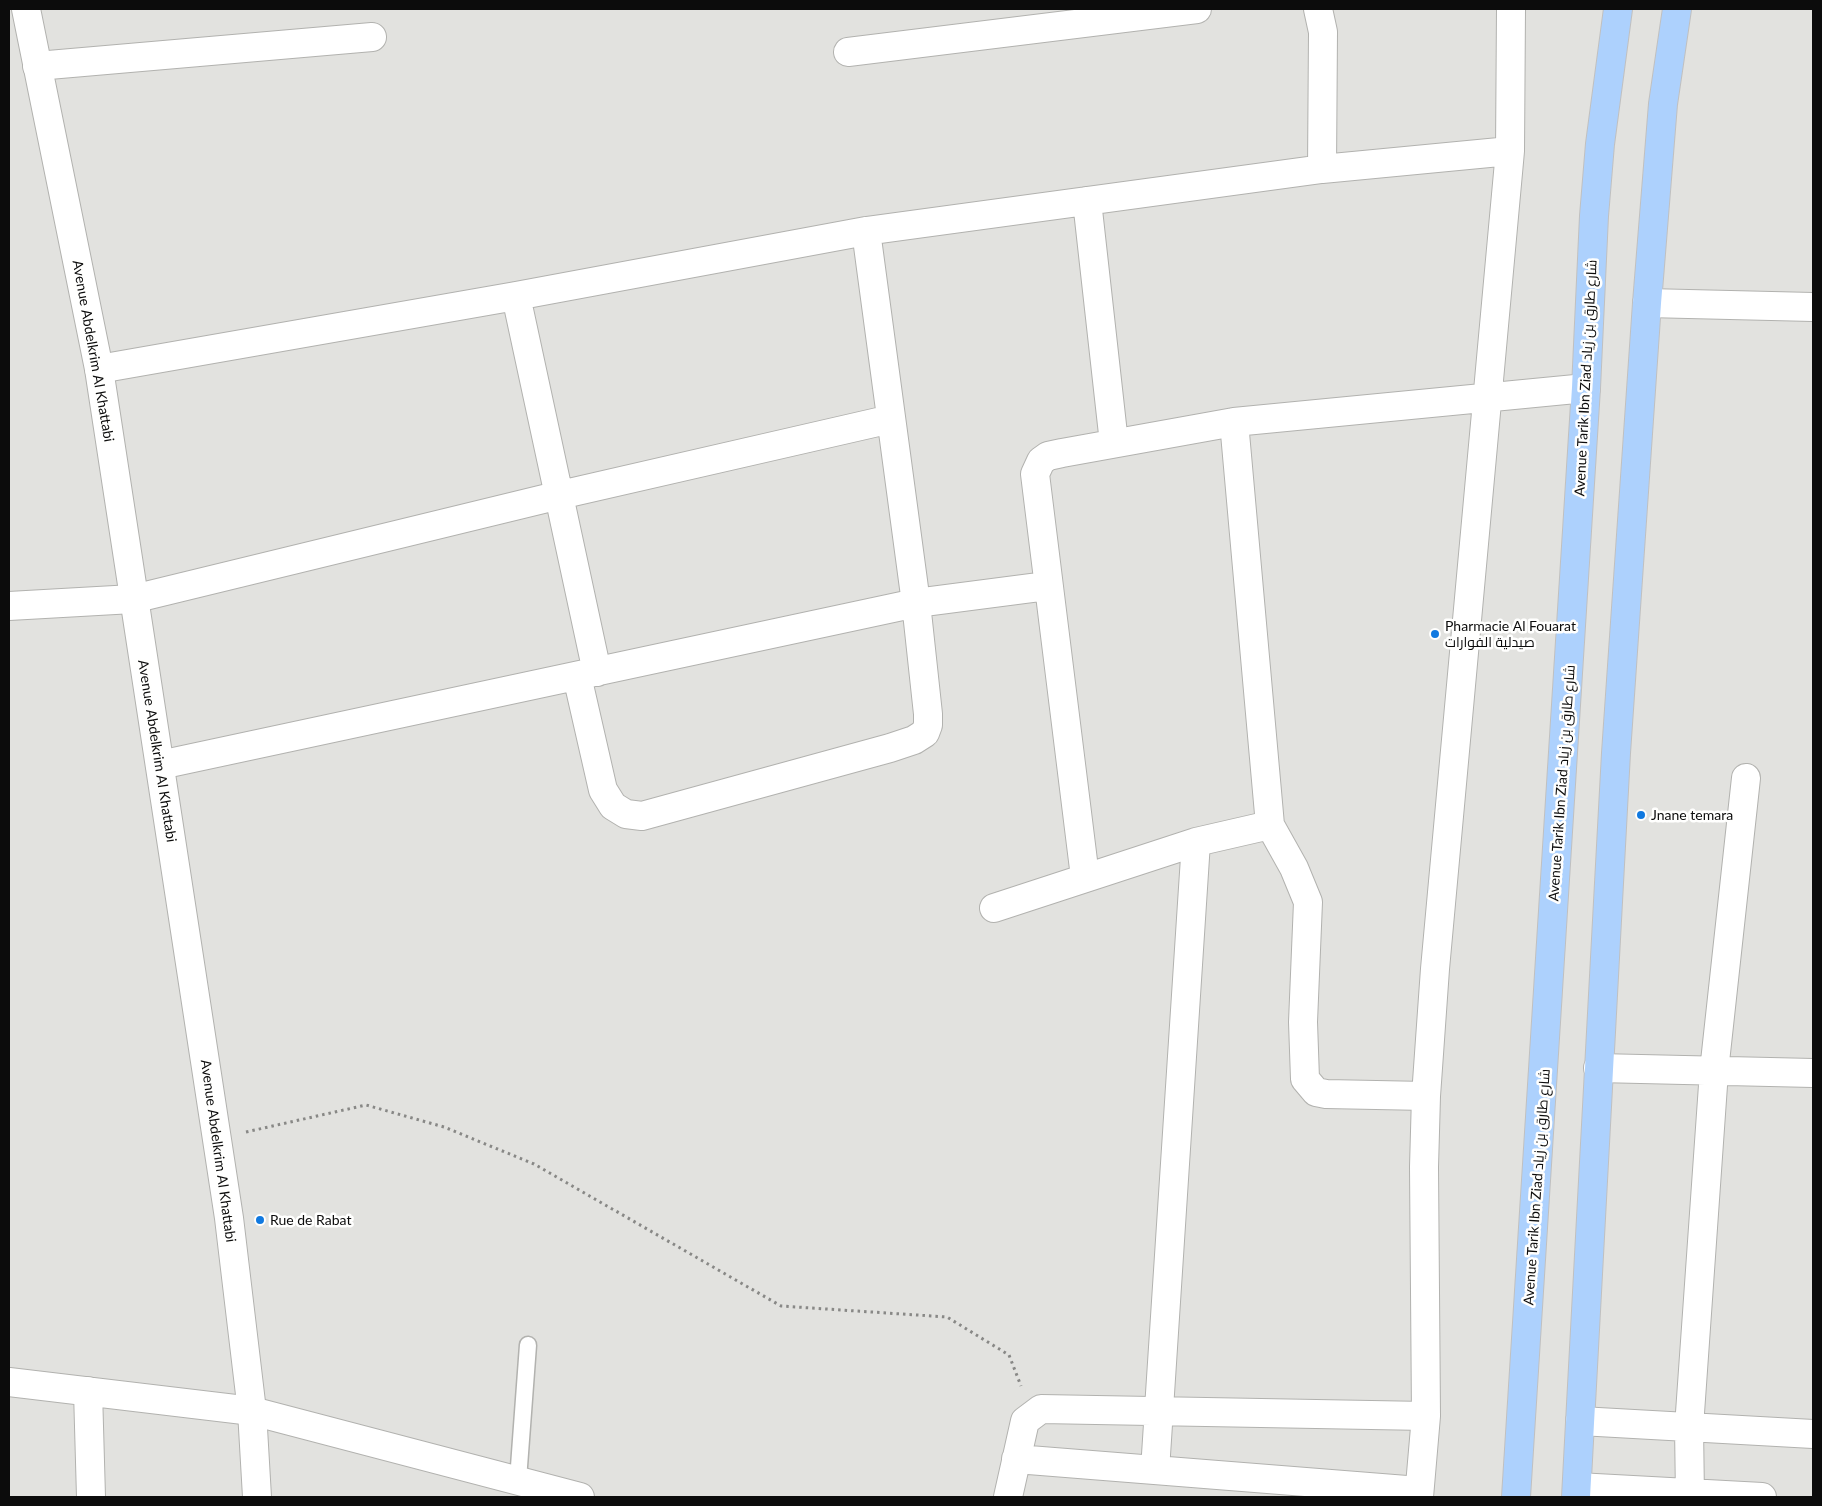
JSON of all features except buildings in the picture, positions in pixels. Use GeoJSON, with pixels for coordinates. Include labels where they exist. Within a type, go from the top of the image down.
{"type":"FeatureCollection","features":[{"type":"Feature","properties":{"kind":"main road","name":"Avenue Tarik Ibn Ziad شارع طارق بن زياد"},"geometry":{"type":"LineString","coordinates":[[1516,1497],[1600,144],[1618,9]]}},
{"type":"Feature","properties":{"kind":"main road"},"geometry":{"type":"LineString","coordinates":[[1576,1492],[1616,753],[1647,303],[1663,104],[1677,9]]}},
{"type":"Feature","properties":{"kind":"street","name":"Avenue Abdelkrim Al Khattabi"},"geometry":{"type":"LineString","coordinates":[[26,9],[100,369],[133,599],[229,1218],[252,1411],[257,1497]]}},
{"type":"Feature","properties":{"kind":"street"},"geometry":{"type":"LineString","coordinates":[[848,52],[1197,9]]}},
{"type":"Feature","properties":{"kind":"street"},"geometry":{"type":"LineString","coordinates":[[1318,9],[1323,32],[1322,169]]}},
{"type":"Feature","properties":{"kind":"street"},"geometry":{"type":"LineString","coordinates":[[1016,1459],[1419,1494],[1426,1416],[1424,1167],[1426,1096],[1435,969],[1510,151],[1511,9]]}},
{"type":"Feature","properties":{"kind":"street"},"geometry":{"type":"LineString","coordinates":[[37,66],[372,37]]}},
{"type":"Feature","properties":{"kind":"street"},"geometry":{"type":"LineString","coordinates":[[100,369],[516,296],[866,231],[1322,169],[1510,151]]}},
{"type":"Feature","properties":{"kind":"street"},"geometry":{"type":"LineString","coordinates":[[1087,201],[1114,443]]}},
{"type":"Feature","properties":{"kind":"street"},"geometry":{"type":"LineString","coordinates":[[516,296],[560,495],[603,790],[613,806],[626,814],[642,816],[890,748],[914,740],[925,733],[928,725],[927,707],[916,603],[866,231]]}},
{"type":"Feature","properties":{"kind":"street"},"geometry":{"type":"LineString","coordinates":[[1647,303],[1813,307]]}},
{"type":"Feature","properties":{"kind":"street"},"geometry":{"type":"LineString","coordinates":[[1085,877],[1047,586],[1035,474],[1041,461],[1048,456],[1234,422],[1586,388]]}},
{"type":"Feature","properties":{"kind":"street"},"geometry":{"type":"LineString","coordinates":[[9,606],[133,599],[560,495],[892,419]]}},
{"type":"Feature","properties":{"kind":"street"},"geometry":{"type":"LineString","coordinates":[[1234,422],[1270,825],[1294,868],[1308,902],[1302,1022],[1305,1079],[1316,1092],[1326,1094],[1426,1096]]}},
{"type":"Feature","properties":{"kind":"street"},"geometry":{"type":"LineString","coordinates":[[160,766],[916,603],[1047,586]]}},
{"type":"Feature","properties":{"kind":"street"},"geometry":{"type":"LineString","coordinates":[[1690,1496],[1689,1427],[1714,1071],[1746,778]]}},
{"type":"Feature","properties":{"kind":"street"},"geometry":{"type":"LineString","coordinates":[[994,908],[1196,842],[1270,825]]}},
{"type":"Feature","properties":{"kind":"street"},"geometry":{"type":"LineString","coordinates":[[1155,1470],[1196,842]]}},
{"type":"Feature","properties":{"kind":"street"},"geometry":{"type":"LineString","coordinates":[[1598,1068],[1813,1073]]}},
{"type":"Feature","properties":{"kind":"street"},"geometry":{"type":"LineString","coordinates":[[9,1382],[252,1411],[580,1497]]}},
{"type":"Feature","properties":{"kind":"street"},"geometry":{"type":"LineString","coordinates":[[88,1391],[91,1497]]}},
{"type":"Feature","properties":{"kind":"street"},"geometry":{"type":"LineString","coordinates":[[1008,1497],[1022,1431],[1026,1421],[1032,1414],[1041,1409],[1426,1416]]}},
{"type":"Feature","properties":{"kind":"street"},"geometry":{"type":"LineString","coordinates":[[1580,1421],[1813,1434]]}},
{"type":"Feature","properties":{"kind":"street"},"geometry":{"type":"LineString","coordinates":[[1576,1492],[1762,1497]]}},
{"type":"Feature","properties":{"kind":"lane"},"geometry":{"type":"LineString","coordinates":[[518,1480],[528,1345]]}},
{"type":"Feature","properties":{"kind":"path"},"geometry":{"type":"LineString","coordinates":[[216,1139],[366,1105],[444,1127],[534,1164],[780,1306],[947,1317],[1010,1355],[1032,1414]]}},
{"type":"Feature","properties":{"kind":"place","name":"Pharmacie Al Fouarat صيدلية الفوارات"},"geometry":{"type":"Point","coordinates":[1435,634]}},
{"type":"Feature","properties":{"kind":"place","name":"Jnane temara"},"geometry":{"type":"Point","coordinates":[1641,815]}},
{"type":"Feature","properties":{"kind":"place","name":"Rue de Rabat"},"geometry":{"type":"Point","coordinates":[260,1220]}}]}
